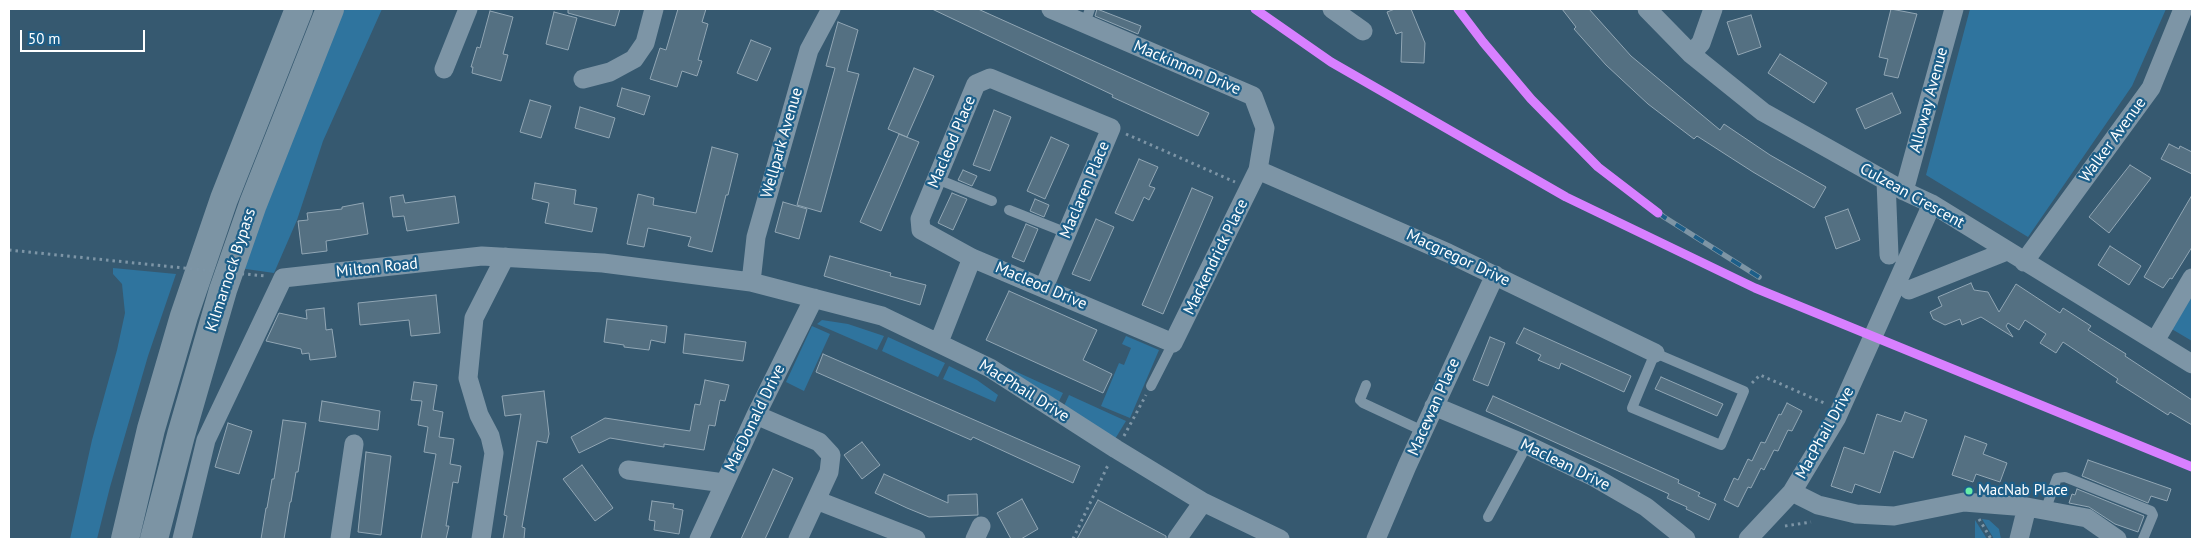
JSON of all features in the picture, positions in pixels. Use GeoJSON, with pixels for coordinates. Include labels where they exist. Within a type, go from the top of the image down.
{"type":"FeatureCollection","features":[{"type":"Feature","properties":{"kind":"highway","name":"Kilmarnock Bypass"},"geometry":{"type":"LineString","coordinates":[[125,539],[151,430],[184,316],[224,199],[299,9]]}},
{"type":"Feature","properties":{"kind":"highway","name":"Kilmarnock Bypass"},"geometry":{"type":"LineString","coordinates":[[154,539],[181,434],[223,290],[253,204],[330,9]]}},
{"type":"Feature","properties":{"kind":"street"},"geometry":{"type":"LineString","coordinates":[[444,69],[468,9]]}},
{"type":"Feature","properties":{"kind":"street"},"geometry":{"type":"LineString","coordinates":[[583,79],[610,72],[634,59],[644,43],[654,9]]}},
{"type":"Feature","properties":{"kind":"street","name":"Wellpark Avenue"},"geometry":{"type":"LineString","coordinates":[[751,282],[756,237],[808,50],[831,9]]}},
{"type":"Feature","properties":{"kind":"street","name":"Mackinnon Drive"},"geometry":{"type":"LineString","coordinates":[[1051,9],[1087,16],[1254,96],[1265,128],[1258,170]]}},
{"type":"Feature","properties":{"kind":"street"},"geometry":{"type":"LineString","coordinates":[[1332,9],[1363,31]]}},
{"type":"Feature","properties":{"kind":"street","name":"Culzean Crescent"},"geometry":{"type":"LineString","coordinates":[[1648,9],[1691,54],[1763,112],[1904,191],[1932,204],[2192,364]]}},
{"type":"Feature","properties":{"kind":"street"},"geometry":{"type":"LineString","coordinates":[[1691,54],[1701,44],[1713,9]]}},
{"type":"Feature","properties":{"kind":"street","name":"Alloway Avenue"},"geometry":{"type":"LineString","coordinates":[[1904,191],[1954,9]]}},
{"type":"Feature","properties":{"kind":"street","name":"Walker Avenue"},"geometry":{"type":"LineString","coordinates":[[2024,262],[2151,88],[2183,9]]}},
{"type":"Feature","properties":{"kind":"street","name":"Macleod Place"},"geometry":{"type":"LineString","coordinates":[[920,219],[976,84],[990,78],[1050,101]]}},
{"type":"Feature","properties":{"kind":"street","name":"Maclaren Place"},"geometry":{"type":"LineString","coordinates":[[1044,287],[1111,128],[1050,101]]}},
{"type":"Feature","properties":{"kind":"street","name":"Mackendrick Place"},"geometry":{"type":"LineString","coordinates":[[1173,343],[1258,170]]}},
{"type":"Feature","properties":{"kind":"street","name":"Macgregor Drive"},"geometry":{"type":"LineString","coordinates":[[1258,170],[1495,275],[1655,353]]}},
{"type":"Feature","properties":{"kind":"street"},"geometry":{"type":"LineString","coordinates":[[1886,181],[1889,255]]}},
{"type":"Feature","properties":{"kind":"street","name":"MacPhail Drive"},"geometry":{"type":"LineString","coordinates":[[1748,539],[1792,492],[1841,410],[1932,204]]}},
{"type":"Feature","properties":{"kind":"street","name":"Macleod Drive"},"geometry":{"type":"LineString","coordinates":[[920,219],[921,230],[972,258],[1173,343]]}},
{"type":"Feature","properties":{"kind":"street"},"geometry":{"type":"LineString","coordinates":[[1909,290],[2006,251]]}},
{"type":"Feature","properties":{"kind":"street","name":"Milton Road"},"geometry":{"type":"LineString","coordinates":[[182,539],[206,440],[283,278],[482,256],[604,262],[751,282]]}},
{"type":"Feature","properties":{"kind":"street"},"geometry":{"type":"LineString","coordinates":[[481,539],[494,453],[490,436],[479,415],[468,378],[474,318],[505,257]]}},
{"type":"Feature","properties":{"kind":"street"},"geometry":{"type":"LineString","coordinates":[[939,342],[972,258]]}},
{"type":"Feature","properties":{"kind":"street","name":"Macewan Place"},"geometry":{"type":"LineString","coordinates":[[1376,539],[1434,406],[1495,275]]}},
{"type":"Feature","properties":{"kind":"street"},"geometry":{"type":"LineString","coordinates":[[2155,341],[2192,278]]}},
{"type":"Feature","properties":{"kind":"street","name":"MacPhail Drive"},"geometry":{"type":"LineString","coordinates":[[751,282],[882,316],[939,342],[990,368],[1116,450],[1203,502],[1280,539]]}},
{"type":"Feature","properties":{"kind":"street","name":"MacDonald Drive"},"geometry":{"type":"LineString","coordinates":[[698,539],[756,415],[814,298]]}},
{"type":"Feature","properties":{"kind":"street","name":"Maclean Drive"},"geometry":{"type":"LineString","coordinates":[[1434,406],[1527,445],[1594,477],[1646,507],[1686,539]]}},
{"type":"Feature","properties":{"kind":"street"},"geometry":{"type":"LineString","coordinates":[[756,415],[820,442],[830,455],[829,472],[798,539]]}},
{"type":"Feature","properties":{"kind":"street"},"geometry":{"type":"LineString","coordinates":[[340,539],[354,444]]}},
{"type":"Feature","properties":{"kind":"street"},"geometry":{"type":"LineString","coordinates":[[628,470],[724,484]]}},
{"type":"Feature","properties":{"kind":"street"},"geometry":{"type":"LineString","coordinates":[[1792,492],[1818,505],[1856,514],[1894,516],[1964,502],[2027,507],[2087,518],[2117,539]]}},
{"type":"Feature","properties":{"kind":"street"},"geometry":{"type":"LineString","coordinates":[[816,500],[916,539]]}},
{"type":"Feature","properties":{"kind":"street"},"geometry":{"type":"LineString","coordinates":[[1177,539],[1203,502]]}},
{"type":"Feature","properties":{"kind":"street"},"geometry":{"type":"LineString","coordinates":[[2019,539],[2027,507]]}},
{"type":"Feature","properties":{"kind":"lane"},"geometry":{"type":"LineString","coordinates":[[937,179],[992,202]]}},
{"type":"Feature","properties":{"kind":"lane"},"geometry":{"type":"LineString","coordinates":[[1008,210],[1067,234]]}},
{"type":"Feature","properties":{"kind":"lane"},"geometry":{"type":"LineString","coordinates":[[1151,386],[1173,343]]}},
{"type":"Feature","properties":{"kind":"lane"},"geometry":{"type":"LineString","coordinates":[[1655,353],[1744,391],[1721,445],[1632,408],[1655,353]]}},
{"type":"Feature","properties":{"kind":"lane"},"geometry":{"type":"LineString","coordinates":[[1366,385],[1360,400],[1363,403],[1424,431]]}},
{"type":"Feature","properties":{"kind":"lane"},"geometry":{"type":"LineString","coordinates":[[1488,517],[1527,445]]}},
{"type":"Feature","properties":{"kind":"lane"},"geometry":{"type":"LineString","coordinates":[[2045,511],[2057,478],[2064,477],[2151,511],[2152,515],[2144,539]]}},
{"type":"Feature","properties":{"kind":"path"},"geometry":{"type":"LineString","coordinates":[[1111,128],[1250,188]]}},
{"type":"Feature","properties":{"kind":"path"},"geometry":{"type":"LineString","coordinates":[[9,250],[265,276]]}},
{"type":"Feature","properties":{"kind":"path"},"geometry":{"type":"LineString","coordinates":[[1744,391],[1760,375],[1841,410]]}},
{"type":"Feature","properties":{"kind":"path"},"geometry":{"type":"LineString","coordinates":[[1072,539],[1116,450],[1151,386]]}},
{"type":"Feature","properties":{"kind":"shaded area"},"geometry":{"type":"Polygon","coordinates":[[[338,9],[382,9],[323,141],[297,220],[274,273],[239,268],[338,9]]]}},
{"type":"Feature","properties":{"kind":"shaded area"},"geometry":{"type":"Polygon","coordinates":[[[1970,9],[2166,9],[2132,86],[2028,237],[1926,175],[1970,9]]]}},
{"type":"Feature","properties":{"kind":"shaded area"},"geometry":{"type":"Polygon","coordinates":[[[113,268],[176,274],[148,356],[97,539],[70,539],[92,440],[117,350],[125,313],[122,284],[113,274],[113,268]]]}},
{"type":"Feature","properties":{"kind":"shaded area"},"geometry":{"type":"Polygon","coordinates":[[[2192,291],[2192,341],[2170,328],[2192,291]]]}},
{"type":"Feature","properties":{"kind":"shaded area"},"geometry":{"type":"Polygon","coordinates":[[[822,320],[848,324],[884,336],[877,350],[817,324],[822,320]]]}},
{"type":"Feature","properties":{"kind":"shaded area"},"geometry":{"type":"Polygon","coordinates":[[[812,326],[830,334],[804,391],[786,382],[812,326]]]}},
{"type":"Feature","properties":{"kind":"shaded area"},"geometry":{"type":"Polygon","coordinates":[[[1126,336],[1159,350],[1130,418],[1101,406],[1119,363],[1124,365],[1131,348],[1122,344],[1126,336]]]}},
{"type":"Feature","properties":{"kind":"shaded area"},"geometry":{"type":"Polygon","coordinates":[[[888,337],[945,363],[938,377],[882,351],[888,337]]]}},
{"type":"Feature","properties":{"kind":"shaded area"},"geometry":{"type":"Polygon","coordinates":[[[997,363],[1063,393],[1058,403],[997,363]]]}},
{"type":"Feature","properties":{"kind":"shaded area"},"geometry":{"type":"Polygon","coordinates":[[[949,366],[977,380],[998,395],[995,402],[943,379],[949,366]]]}},
{"type":"Feature","properties":{"kind":"shaded area"},"geometry":{"type":"Polygon","coordinates":[[[1069,395],[1126,421],[1115,439],[1063,408],[1069,395]]]}},
{"type":"Feature","properties":{"kind":"shaded area"},"geometry":{"type":"Polygon","coordinates":[[[1982,519],[1989,520],[1999,529],[2001,539],[1994,539],[1982,519]]]}},
{"type":"Feature","properties":{"kind":"shaded area"},"geometry":{"type":"Polygon","coordinates":[[[1975,520],[1987,539],[1975,539],[1975,520]]]}},
{"type":"Feature","properties":{"kind":"building"},"geometry":{"type":"Polygon","coordinates":[[[568,9],[620,9],[615,26],[568,13],[568,9]]]}},
{"type":"Feature","properties":{"kind":"building"},"geometry":{"type":"Polygon","coordinates":[[[678,9],[706,9],[702,22],[708,24],[698,60],[702,61],[697,76],[682,71],[677,87],[650,79],[660,48],[666,50],[678,9]]]}},
{"type":"Feature","properties":{"kind":"building"},"geometry":{"type":"Polygon","coordinates":[[[932,9],[978,9],[1209,113],[1198,136],[1112,97],[1113,95],[932,9]]]}},
{"type":"Feature","properties":{"kind":"building"},"geometry":{"type":"Polygon","coordinates":[[[1097,9],[1141,26],[1138,34],[1095,16],[1097,9]]]}},
{"type":"Feature","properties":{"kind":"building"},"geometry":{"type":"Polygon","coordinates":[[[1395,9],[1411,9],[1425,43],[1424,63],[1401,62],[1402,32],[1396,34],[1387,12],[1395,9]]]}},
{"type":"Feature","properties":{"kind":"building"},"geometry":{"type":"Polygon","coordinates":[[[1562,9],[1589,9],[1631,56],[1720,130],[1724,124],[1770,155],[1826,187],[1814,208],[1697,136],[1694,139],[1648,104],[1606,65],[1574,29],[1576,27],[1562,9]]]}},
{"type":"Feature","properties":{"kind":"building"},"geometry":{"type":"Polygon","coordinates":[[[1891,9],[1917,14],[1898,78],[1884,75],[1888,59],[1879,57],[1891,9]]]}},
{"type":"Feature","properties":{"kind":"building"},"geometry":{"type":"Polygon","coordinates":[[[490,11],[513,17],[503,54],[508,55],[501,81],[472,73],[473,67],[471,67],[477,47],[480,48],[490,11]]]}},
{"type":"Feature","properties":{"kind":"building"},"geometry":{"type":"Polygon","coordinates":[[[554,12],[577,18],[568,50],[546,44],[554,12]]]}},
{"type":"Feature","properties":{"kind":"building"},"geometry":{"type":"Polygon","coordinates":[[[1751,15],[1761,47],[1738,55],[1727,22],[1751,15]]]}},
{"type":"Feature","properties":{"kind":"building"},"geometry":{"type":"Polygon","coordinates":[[[838,22],[858,30],[847,71],[859,74],[821,212],[797,205],[835,68],[826,66],[838,22]]]}},
{"type":"Feature","properties":{"kind":"building"},"geometry":{"type":"Polygon","coordinates":[[[751,40],[771,48],[757,81],[737,73],[751,40]]]}},
{"type":"Feature","properties":{"kind":"building"},"geometry":{"type":"Polygon","coordinates":[[[1780,54],[1827,83],[1814,103],[1768,73],[1780,54]]]}},
{"type":"Feature","properties":{"kind":"building"},"geometry":{"type":"Polygon","coordinates":[[[914,68],[934,76],[907,137],[888,129],[914,68]]]}},
{"type":"Feature","properties":{"kind":"building"},"geometry":{"type":"Polygon","coordinates":[[[622,88],[650,96],[644,115],[617,106],[622,88]]]}},
{"type":"Feature","properties":{"kind":"building"},"geometry":{"type":"Polygon","coordinates":[[[1892,93],[1901,113],[1865,129],[1856,109],[1892,93]]]}},
{"type":"Feature","properties":{"kind":"building"},"geometry":{"type":"Polygon","coordinates":[[[530,100],[551,106],[541,138],[520,132],[530,100]]]}},
{"type":"Feature","properties":{"kind":"building"},"geometry":{"type":"Polygon","coordinates":[[[580,107],[615,118],[609,138],[575,128],[580,107]]]}},
{"type":"Feature","properties":{"kind":"building"},"geometry":{"type":"Polygon","coordinates":[[[994,110],[1011,117],[990,171],[973,165],[994,110]]]}},
{"type":"Feature","properties":{"kind":"building"},"geometry":{"type":"Polygon","coordinates":[[[899,134],[919,142],[881,231],[860,222],[899,134]]]}},
{"type":"Feature","properties":{"kind":"building"},"geometry":{"type":"Polygon","coordinates":[[[1051,137],[1069,145],[1045,199],[1027,191],[1051,137]]]}},
{"type":"Feature","properties":{"kind":"building"},"geometry":{"type":"Polygon","coordinates":[[[2169,144],[2179,149],[2180,146],[2192,152],[2192,174],[2161,159],[2169,144]]]}},
{"type":"Feature","properties":{"kind":"building"},"geometry":{"type":"Polygon","coordinates":[[[712,147],[738,154],[712,252],[688,246],[691,237],[648,228],[644,247],[627,244],[638,194],[654,198],[653,205],[696,213],[712,147]]]}},
{"type":"Feature","properties":{"kind":"building"},"geometry":{"type":"Polygon","coordinates":[[[1139,159],[1158,167],[1149,186],[1155,188],[1149,200],[1144,197],[1133,221],[1115,213],[1139,159]]]}},
{"type":"Feature","properties":{"kind":"building"},"geometry":{"type":"Polygon","coordinates":[[[2130,165],[2151,178],[2109,233],[2089,217],[2130,165]]]}},
{"type":"Feature","properties":{"kind":"building"},"geometry":{"type":"Polygon","coordinates":[[[963,170],[977,176],[972,186],[958,180],[963,170]]]}},
{"type":"Feature","properties":{"kind":"building"},"geometry":{"type":"Polygon","coordinates":[[[535,183],[576,190],[574,204],[597,208],[592,232],[545,223],[549,203],[532,199],[535,183]]]}},
{"type":"Feature","properties":{"kind":"building"},"geometry":{"type":"Polygon","coordinates":[[[1192,188],[1213,197],[1163,314],[1142,305],[1192,188]]]}},
{"type":"Feature","properties":{"kind":"building"},"geometry":{"type":"Polygon","coordinates":[[[952,193],[967,199],[953,230],[938,223],[952,193]]]}},
{"type":"Feature","properties":{"kind":"building"},"geometry":{"type":"Polygon","coordinates":[[[403,195],[405,203],[455,196],[459,223],[407,231],[404,216],[393,217],[390,197],[403,195]]]}},
{"type":"Feature","properties":{"kind":"building"},"geometry":{"type":"Polygon","coordinates":[[[2192,195],[2192,247],[2172,279],[2170,278],[2163,288],[2144,277],[2192,195]]]}},
{"type":"Feature","properties":{"kind":"building"},"geometry":{"type":"Polygon","coordinates":[[[1035,199],[1049,205],[1044,217],[1030,211],[1035,199]]]}},
{"type":"Feature","properties":{"kind":"building"},"geometry":{"type":"Polygon","coordinates":[[[783,202],[807,209],[799,239],[775,232],[783,202]]]}},
{"type":"Feature","properties":{"kind":"building"},"geometry":{"type":"Polygon","coordinates":[[[363,203],[368,234],[326,241],[327,251],[302,254],[298,221],[308,220],[307,213],[342,209],[342,207],[363,203]]]}},
{"type":"Feature","properties":{"kind":"building"},"geometry":{"type":"Polygon","coordinates":[[[1848,209],[1860,240],[1836,249],[1825,217],[1848,209]]]}},
{"type":"Feature","properties":{"kind":"building"},"geometry":{"type":"Polygon","coordinates":[[[1096,219],[1114,227],[1090,281],[1072,274],[1096,219]]]}},
{"type":"Feature","properties":{"kind":"building"},"geometry":{"type":"Polygon","coordinates":[[[1026,224],[1038,229],[1024,262],[1012,257],[1026,224]]]}},
{"type":"Feature","properties":{"kind":"building"},"geometry":{"type":"Polygon","coordinates":[[[2110,246],[2141,266],[2129,285],[2098,265],[2110,246]]]}},
{"type":"Feature","properties":{"kind":"building"},"geometry":{"type":"Polygon","coordinates":[[[830,256],[891,273],[890,276],[926,285],[920,305],[824,276],[830,256]]]}},
{"type":"Feature","properties":{"kind":"building"},"geometry":{"type":"Polygon","coordinates":[[[1971,283],[1974,290],[1988,292],[1999,312],[2016,284],[2060,313],[2063,308],[2091,326],[2088,330],[2192,400],[2192,425],[2170,412],[2168,415],[2116,382],[2118,379],[2063,342],[2056,353],[2040,343],[2046,334],[2025,320],[2019,330],[2008,323],[2006,326],[2013,337],[1981,317],[1962,325],[1960,319],[1945,325],[1933,319],[1930,312],[1942,306],[1938,297],[1971,283]]]}},
{"type":"Feature","properties":{"kind":"building"},"geometry":{"type":"Polygon","coordinates":[[[1009,291],[1097,330],[1083,360],[1112,374],[1103,393],[986,340],[1009,291]]]}},
{"type":"Feature","properties":{"kind":"building"},"geometry":{"type":"Polygon","coordinates":[[[436,295],[440,333],[411,336],[409,320],[360,325],[358,303],[436,295]]]}},
{"type":"Feature","properties":{"kind":"building"},"geometry":{"type":"Polygon","coordinates":[[[324,308],[326,330],[332,329],[336,357],[310,360],[309,353],[302,354],[301,349],[266,341],[279,313],[307,319],[306,310],[324,308]]]}},
{"type":"Feature","properties":{"kind":"building"},"geometry":{"type":"Polygon","coordinates":[[[607,319],[667,326],[665,343],[651,340],[649,350],[604,342],[607,319]]]}},
{"type":"Feature","properties":{"kind":"building"},"geometry":{"type":"Polygon","coordinates":[[[1524,328],[1631,376],[1624,392],[1561,363],[1559,369],[1538,360],[1541,355],[1516,343],[1524,328]]]}},
{"type":"Feature","properties":{"kind":"building"},"geometry":{"type":"Polygon","coordinates":[[[685,334],[746,342],[743,361],[683,353],[685,334]]]}},
{"type":"Feature","properties":{"kind":"building"},"geometry":{"type":"Polygon","coordinates":[[[1490,337],[1505,343],[1488,386],[1473,380],[1490,337]]]}},
{"type":"Feature","properties":{"kind":"building"},"geometry":{"type":"Polygon","coordinates":[[[823,354],[1080,466],[1073,483],[973,437],[971,440],[816,372],[823,354]]]}},
{"type":"Feature","properties":{"kind":"building"},"geometry":{"type":"Polygon","coordinates":[[[1661,377],[1723,404],[1717,416],[1655,389],[1661,377]]]}},
{"type":"Feature","properties":{"kind":"building"},"geometry":{"type":"Polygon","coordinates":[[[705,380],[729,385],[725,401],[720,400],[715,426],[709,425],[704,450],[664,444],[664,447],[610,438],[579,453],[571,437],[605,418],[690,431],[695,404],[700,405],[705,380]]]}},
{"type":"Feature","properties":{"kind":"building"},"geometry":{"type":"Polygon","coordinates":[[[414,382],[437,385],[433,410],[443,412],[439,437],[454,439],[450,464],[461,466],[458,483],[453,482],[446,526],[449,526],[446,539],[421,539],[436,454],[424,452],[428,427],[418,425],[422,401],[411,400],[414,382]]]}},
{"type":"Feature","properties":{"kind":"building"},"geometry":{"type":"Polygon","coordinates":[[[544,391],[549,434],[547,443],[537,441],[522,527],[525,528],[524,539],[503,539],[507,516],[504,515],[521,414],[505,416],[502,396],[544,391]]]}},
{"type":"Feature","properties":{"kind":"building"},"geometry":{"type":"Polygon","coordinates":[[[1493,396],[1679,480],[1678,483],[1700,493],[1698,496],[1716,504],[1709,520],[1667,498],[1669,494],[1486,411],[1493,396]]]}},
{"type":"Feature","properties":{"kind":"building"},"geometry":{"type":"Polygon","coordinates":[[[322,401],[380,411],[378,430],[319,421],[322,401]]]}},
{"type":"Feature","properties":{"kind":"building"},"geometry":{"type":"Polygon","coordinates":[[[1787,403],[1802,411],[1792,431],[1788,430],[1778,451],[1774,450],[1764,470],[1761,468],[1751,488],[1748,487],[1738,507],[1724,500],[1734,478],[1738,480],[1748,459],[1752,461],[1761,442],[1765,443],[1779,414],[1781,415],[1787,403]]]}},
{"type":"Feature","properties":{"kind":"building"},"geometry":{"type":"Polygon","coordinates":[[[1905,412],[1927,420],[1913,458],[1894,451],[1880,493],[1855,484],[1852,493],[1831,486],[1844,447],[1864,454],[1877,414],[1901,422],[1905,412]]]}},
{"type":"Feature","properties":{"kind":"building"},"geometry":{"type":"Polygon","coordinates":[[[283,420],[306,423],[298,472],[296,472],[284,539],[261,539],[272,479],[274,479],[283,420]]]}},
{"type":"Feature","properties":{"kind":"building"},"geometry":{"type":"Polygon","coordinates":[[[228,423],[252,431],[239,474],[215,467],[228,423]]]}},
{"type":"Feature","properties":{"kind":"building"},"geometry":{"type":"Polygon","coordinates":[[[1965,436],[1987,444],[1983,454],[2007,463],[2000,482],[1976,474],[1973,482],[1952,475],[1965,436]]]}},
{"type":"Feature","properties":{"kind":"building"},"geometry":{"type":"Polygon","coordinates":[[[862,442],[880,465],[862,479],[844,455],[862,442]]]}},
{"type":"Feature","properties":{"kind":"building"},"geometry":{"type":"Polygon","coordinates":[[[366,452],[391,456],[381,535],[358,532],[366,452]]]}},
{"type":"Feature","properties":{"kind":"building"},"geometry":{"type":"Polygon","coordinates":[[[2088,460],[2171,489],[2167,501],[2151,496],[2148,503],[2082,476],[2088,460]]]}},
{"type":"Feature","properties":{"kind":"building"},"geometry":{"type":"Polygon","coordinates":[[[582,465],[613,508],[595,521],[563,479],[582,465]]]}},
{"type":"Feature","properties":{"kind":"building"},"geometry":{"type":"Polygon","coordinates":[[[773,469],[793,478],[765,539],[741,539],[773,469]]]}},
{"type":"Feature","properties":{"kind":"building"},"geometry":{"type":"Polygon","coordinates":[[[884,474],[948,503],[948,495],[977,494],[978,515],[929,517],[907,508],[875,493],[884,474]]]}},
{"type":"Feature","properties":{"kind":"building"},"geometry":{"type":"Polygon","coordinates":[[[2077,489],[2144,516],[2138,532],[2115,524],[2089,507],[2069,503],[2072,494],[2075,495],[2077,489]]]}},
{"type":"Feature","properties":{"kind":"building"},"geometry":{"type":"Polygon","coordinates":[[[1022,499],[1038,529],[1021,539],[1011,539],[997,513],[1022,499]]]}},
{"type":"Feature","properties":{"kind":"building"},"geometry":{"type":"Polygon","coordinates":[[[1098,500],[1166,536],[1166,539],[1077,539],[1098,500]]]}},
{"type":"Feature","properties":{"kind":"building"},"geometry":{"type":"Polygon","coordinates":[[[652,501],[674,504],[673,508],[683,510],[679,534],[654,530],[655,521],[649,520],[652,501]]]}},
{"type":"Feature","properties":{"kind":"railway"},"geometry":{"type":"LineString","coordinates":[[1458,9],[1531,99],[1598,167],[1664,217],[1759,277]]}},
{"type":"Feature","properties":{"kind":"transit line"},"geometry":{"type":"LineString","coordinates":[[1255,9],[1331,62],[1566,197],[1755,288],[2192,467]]}},
{"type":"Feature","properties":{"kind":"transit line"},"geometry":{"type":"LineString","coordinates":[[1458,9],[1531,99],[1598,167],[1658,213]]}},
{"type":"Feature","properties":{"kind":"place","name":"MacNab Place"},"geometry":{"type":"Point","coordinates":[1969,491]}}]}
